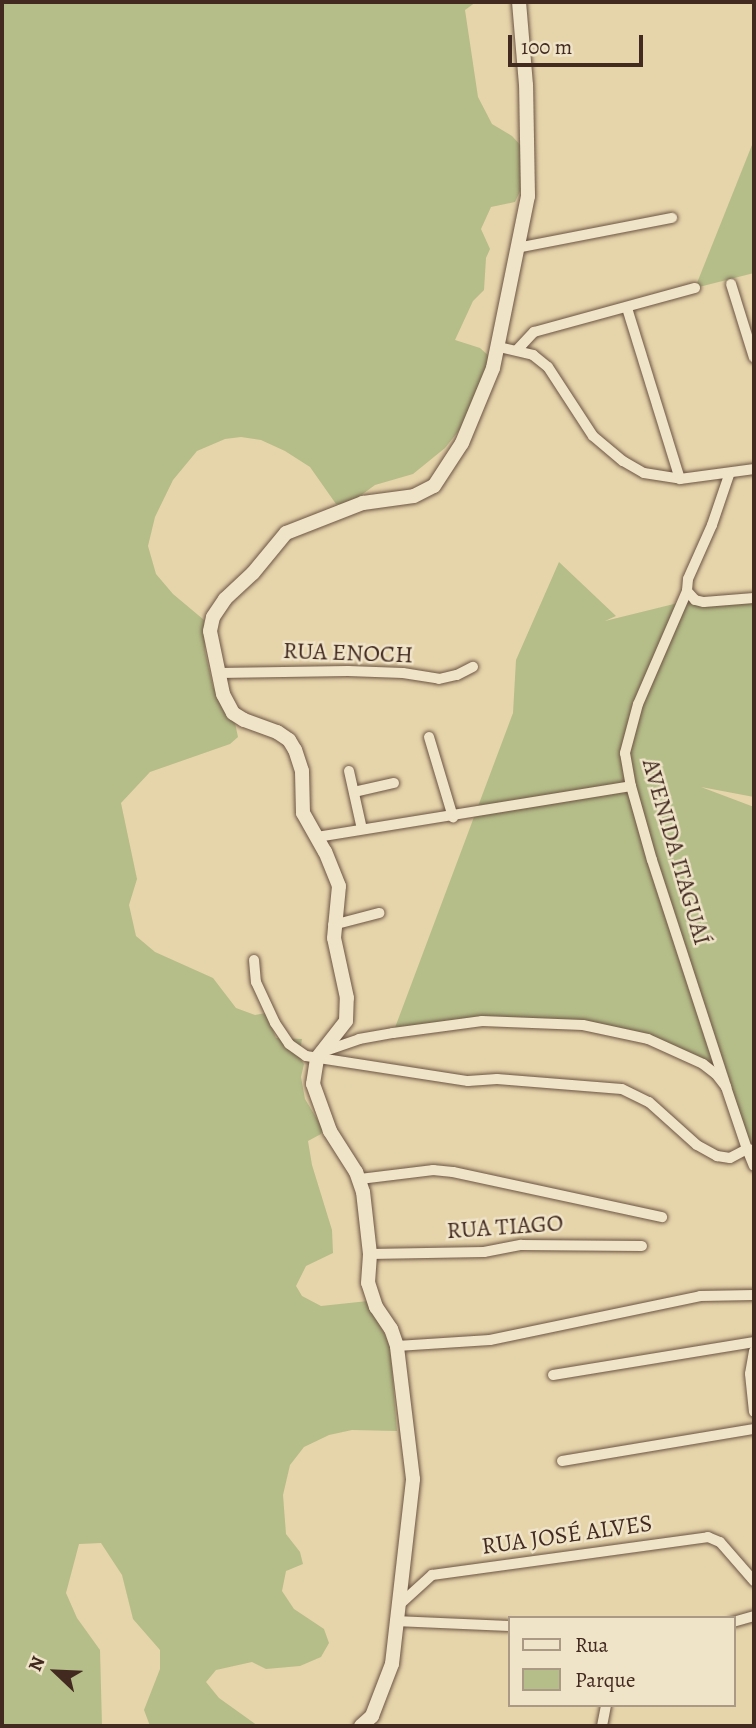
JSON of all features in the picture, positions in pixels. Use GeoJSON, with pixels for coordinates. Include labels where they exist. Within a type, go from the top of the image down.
{"type":"FeatureCollection","features":[{"type":"Feature","properties":{"kind":"street"},"geometry":{"type":"LineString","coordinates":[[361,1726],[372,1716],[392,1664],[413,1479],[397,1346],[376,1307],[369,1283],[370,1254],[359,1179],[330,1131],[315,1097],[313,1069],[346,1021],[348,1004],[333,925],[339,886],[303,813],[302,771],[295,750],[289,740],[277,732],[233,713],[223,694],[210,631],[213,617],[225,599],[253,573],[286,533],[363,503],[414,496],[434,486],[457,452],[476,414],[499,347],[528,196],[521,2]]}},
{"type":"Feature","properties":{"kind":"street"},"geometry":{"type":"LineString","coordinates":[[517,248],[672,218]]}},
{"type":"Feature","properties":{"kind":"street"},"geometry":{"type":"LineString","coordinates":[[732,284],[754,358]]}},
{"type":"Feature","properties":{"kind":"street"},"geometry":{"type":"LineString","coordinates":[[517,350],[534,332],[695,288]]}},
{"type":"Feature","properties":{"kind":"street"},"geometry":{"type":"LineString","coordinates":[[627,308],[680,479]]}},
{"type":"Feature","properties":{"kind":"street"},"geometry":{"type":"LineString","coordinates":[[499,347],[533,355],[548,367],[593,436],[606,449],[644,472],[680,479],[729,475],[754,469]]}},
{"type":"Feature","properties":{"kind":"street","name":"AVENIDA ITAGUAÍ"},"geometry":{"type":"LineString","coordinates":[[729,475],[712,525],[688,579],[687,591],[638,704],[625,753],[631,786],[726,1087],[751,1149]]}},
{"type":"Feature","properties":{"kind":"street"},"geometry":{"type":"LineString","coordinates":[[687,591],[695,600],[704,602],[754,598]]}},
{"type":"Feature","properties":{"kind":"street","name":"RUA ENOCH"},"geometry":{"type":"LineString","coordinates":[[219,673],[348,671],[403,673],[439,679],[457,675],[473,667]]}},
{"type":"Feature","properties":{"kind":"street"},"geometry":{"type":"LineString","coordinates":[[429,737],[453,817]]}},
{"type":"Feature","properties":{"kind":"street"},"geometry":{"type":"LineString","coordinates":[[349,771],[362,829]]}},
{"type":"Feature","properties":{"kind":"street"},"geometry":{"type":"LineString","coordinates":[[354,792],[394,783]]}},
{"type":"Feature","properties":{"kind":"street"},"geometry":{"type":"LineString","coordinates":[[317,837],[631,786]]}},
{"type":"Feature","properties":{"kind":"street"},"geometry":{"type":"LineString","coordinates":[[333,925],[379,913]]}},
{"type":"Feature","properties":{"kind":"street"},"geometry":{"type":"LineString","coordinates":[[254,960],[256,982],[275,1023],[289,1044],[306,1056],[321,1054],[370,1037],[482,1021],[583,1025],[659,1044],[703,1064],[726,1087]]}},
{"type":"Feature","properties":{"kind":"street"},"geometry":{"type":"LineString","coordinates":[[321,1054],[468,1081],[496,1079],[622,1089],[649,1102],[676,1129],[717,1156],[730,1158],[751,1149],[754,1166]]}},
{"type":"Feature","properties":{"kind":"street"},"geometry":{"type":"LineString","coordinates":[[359,1179],[443,1171],[662,1217]]}},
{"type":"Feature","properties":{"kind":"street","name":"RUA TIAGO"},"geometry":{"type":"LineString","coordinates":[[370,1254],[484,1252],[521,1245],[642,1246]]}},
{"type":"Feature","properties":{"kind":"street"},"geometry":{"type":"LineString","coordinates":[[397,1346],[490,1340],[700,1296],[754,1295]]}},
{"type":"Feature","properties":{"kind":"street"},"geometry":{"type":"LineString","coordinates":[[553,1375],[754,1342]]}},
{"type":"Feature","properties":{"kind":"street"},"geometry":{"type":"LineString","coordinates":[[754,1351],[750,1374],[754,1412]]}},
{"type":"Feature","properties":{"kind":"street"},"geometry":{"type":"LineString","coordinates":[[562,1461],[754,1429]]}},
{"type":"Feature","properties":{"kind":"street","name":"RUA JOSÉ ALVES"},"geometry":{"type":"LineString","coordinates":[[396,1614],[432,1575],[708,1537],[720,1542],[754,1580]]}},
{"type":"Feature","properties":{"kind":"street"},"geometry":{"type":"LineString","coordinates":[[396,1614],[508,1626]]}},
{"type":"Feature","properties":{"kind":"street"},"geometry":{"type":"LineString","coordinates":[[735,1621],[754,1616]]}},
{"type":"Feature","properties":{"kind":"street"},"geometry":{"type":"LineString","coordinates":[[602,1726],[606,1707]]}},
{"type":"Feature","properties":{"kind":"green space"},"geometry":{"type":"Polygon","coordinates":[[[2,2],[476,2],[465,10],[478,97],[492,124],[512,136],[525,150],[522,187],[515,202],[491,207],[481,229],[490,249],[486,258],[484,290],[473,301],[455,340],[480,348],[489,356],[488,368],[461,428],[445,448],[413,474],[375,485],[349,504],[336,504],[310,467],[285,451],[261,440],[241,437],[225,439],[197,451],[173,480],[155,517],[148,546],[156,574],[173,594],[204,620],[205,651],[213,687],[235,723],[238,737],[230,744],[150,772],[121,803],[137,879],[129,905],[136,936],[155,952],[213,978],[236,1008],[255,1015],[266,1013],[276,1038],[302,1039],[299,1057],[304,1064],[301,1077],[305,1099],[323,1129],[321,1134],[308,1141],[312,1165],[332,1230],[333,1253],[306,1266],[296,1286],[302,1296],[321,1306],[368,1301],[390,1345],[397,1431],[352,1430],[329,1435],[304,1447],[290,1465],[283,1495],[286,1534],[300,1552],[303,1564],[286,1571],[282,1591],[294,1609],[324,1629],[329,1643],[321,1657],[300,1666],[266,1669],[252,1662],[216,1670],[206,1682],[219,1698],[258,1726],[150,1726],[144,1710],[160,1669],[160,1650],[133,1619],[122,1575],[101,1543],[79,1544],[66,1593],[77,1618],[100,1650],[102,1726],[2,1726],[2,2]]]}},
{"type":"Feature","properties":{"kind":"green space"},"geometry":{"type":"Polygon","coordinates":[[[754,140],[754,273],[695,288],[754,140]]]}},
{"type":"Feature","properties":{"kind":"green space"},"geometry":{"type":"Polygon","coordinates":[[[559,562],[616,616],[605,621],[678,603],[754,598],[754,797],[701,787],[754,807],[754,1145],[741,1135],[726,1087],[703,1064],[648,1039],[583,1025],[483,1021],[393,1033],[513,713],[516,660],[559,562]]]}}]}
